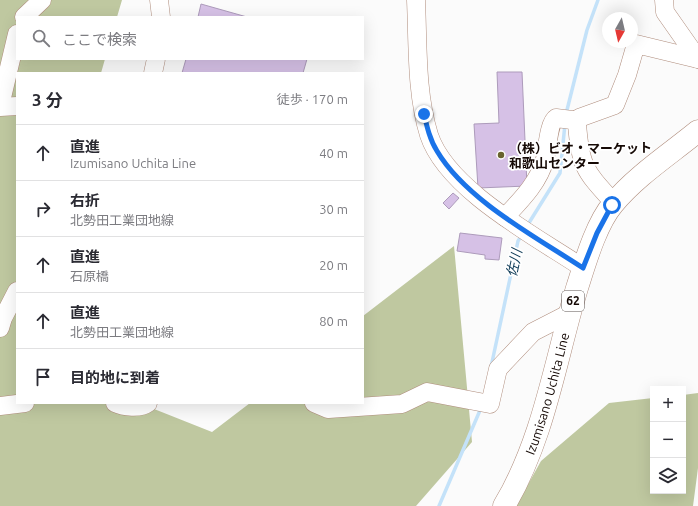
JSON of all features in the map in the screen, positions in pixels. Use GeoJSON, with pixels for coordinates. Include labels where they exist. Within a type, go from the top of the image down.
{"type":"FeatureCollection","features":[{"type":"Feature","properties":{"kind":"main road","name":"Izumisano Uchita Line"},"geometry":{"type":"LineString","coordinates":[[504,506],[530,454],[542,419],[583,268],[597,233],[614,203],[642,176],[698,131]]}},
{"type":"Feature","properties":{"kind":"street"},"geometry":{"type":"LineString","coordinates":[[25,16],[42,0]]}},
{"type":"Feature","properties":{"kind":"street"},"geometry":{"type":"LineString","coordinates":[[159,0],[161,16]]}},
{"type":"Feature","properties":{"kind":"street"},"geometry":{"type":"LineString","coordinates":[[416,0],[421,96],[430,137],[437,151],[453,174],[478,197],[583,268]]}},
{"type":"Feature","properties":{"kind":"street"},"geometry":{"type":"LineString","coordinates":[[664,0],[665,12],[698,59]]}},
{"type":"Feature","properties":{"kind":"street"},"geometry":{"type":"LineString","coordinates":[[16,38],[0,107],[16,106]]}},
{"type":"Feature","properties":{"kind":"street"},"geometry":{"type":"LineString","coordinates":[[510,220],[534,182],[545,160],[554,119],[570,120],[579,118],[615,105],[627,75],[636,44],[698,59]]}},
{"type":"Feature","properties":{"kind":"street"},"geometry":{"type":"LineString","coordinates":[[152,72],[156,60]]}},
{"type":"Feature","properties":{"kind":"street"},"geometry":{"type":"LineString","coordinates":[[570,120],[586,171],[614,203]]}},
{"type":"Feature","properties":{"kind":"street"},"geometry":{"type":"LineString","coordinates":[[0,328],[3,318],[16,293]]}},
{"type":"Feature","properties":{"kind":"street"},"geometry":{"type":"LineString","coordinates":[[316,404],[328,409],[402,404],[427,392],[482,403],[498,369],[533,332],[570,313]]}},
{"type":"Feature","properties":{"kind":"street"},"geometry":{"type":"LineString","coordinates":[[0,406],[17,404]]}},
{"type":"Feature","properties":{"kind":"street"},"geometry":{"type":"LineString","coordinates":[[120,404],[134,407],[144,406],[147,404]]}},
{"type":"Feature","properties":{"kind":"green space"},"geometry":{"type":"Polygon","coordinates":[[[0,0],[122,0],[117,16],[16,16],[16,60],[105,60],[101,72],[16,72],[16,404],[142,404],[212,432],[249,404],[364,404],[364,315],[454,246],[472,442],[416,506],[0,506],[0,0]]]}},
{"type":"Feature","properties":{"kind":"green space"},"geometry":{"type":"Polygon","coordinates":[[[698,393],[698,468],[693,506],[516,506],[541,461],[609,403],[650,398],[650,494],[686,494],[686,395],[698,393]]]}},
{"type":"Feature","properties":{"kind":"building"},"geometry":{"type":"Polygon","coordinates":[[[201,4],[243,16],[198,16],[201,4]]]}},
{"type":"Feature","properties":{"kind":"building"},"geometry":{"type":"Polygon","coordinates":[[[186,60],[307,60],[303,72],[182,72],[186,60]]]}},
{"type":"Feature","properties":{"kind":"building","name":"（株）ビオ・マーケット 和歌山センター"},"geometry":{"type":"Polygon","coordinates":[[[497,72],[522,72],[527,186],[478,188],[474,124],[499,123],[497,72]]]}},
{"type":"Feature","properties":{"kind":"building"},"geometry":{"type":"Polygon","coordinates":[[[453,193],[459,198],[449,209],[443,203],[453,193]]]}},
{"type":"Feature","properties":{"kind":"building"},"geometry":{"type":"Polygon","coordinates":[[[460,233],[502,238],[499,260],[485,259],[485,255],[457,251],[460,233]]]}},
{"type":"Feature","properties":{"kind":"waterway","name":"佐川"},"geometry":{"type":"LineString","coordinates":[[566,114],[587,30],[598,0]]}},
{"type":"Feature","properties":{"kind":"waterway","name":"佐川"},"geometry":{"type":"LineString","coordinates":[[527,226],[560,173],[565,124]]}},
{"type":"Feature","properties":{"kind":"waterway","name":"佐川"},"geometry":{"type":"LineString","coordinates":[[491,367],[518,241],[522,235]]}},
{"type":"Feature","properties":{"kind":"waterway","name":"佐川"},"geometry":{"type":"LineString","coordinates":[[439,506],[481,408]]}},
{"type":"Feature","properties":{"kind":"place","name":"（株）ビオ・マーケット 和歌山センター"},"geometry":{"type":"Point","coordinates":[501,155]}},
{"type":"Feature","properties":{"kind":"route"},"geometry":{"type":"LineString","coordinates":[[424,114],[430,137],[437,151],[453,174],[478,197],[583,268],[597,233],[612,205]]}}]}
